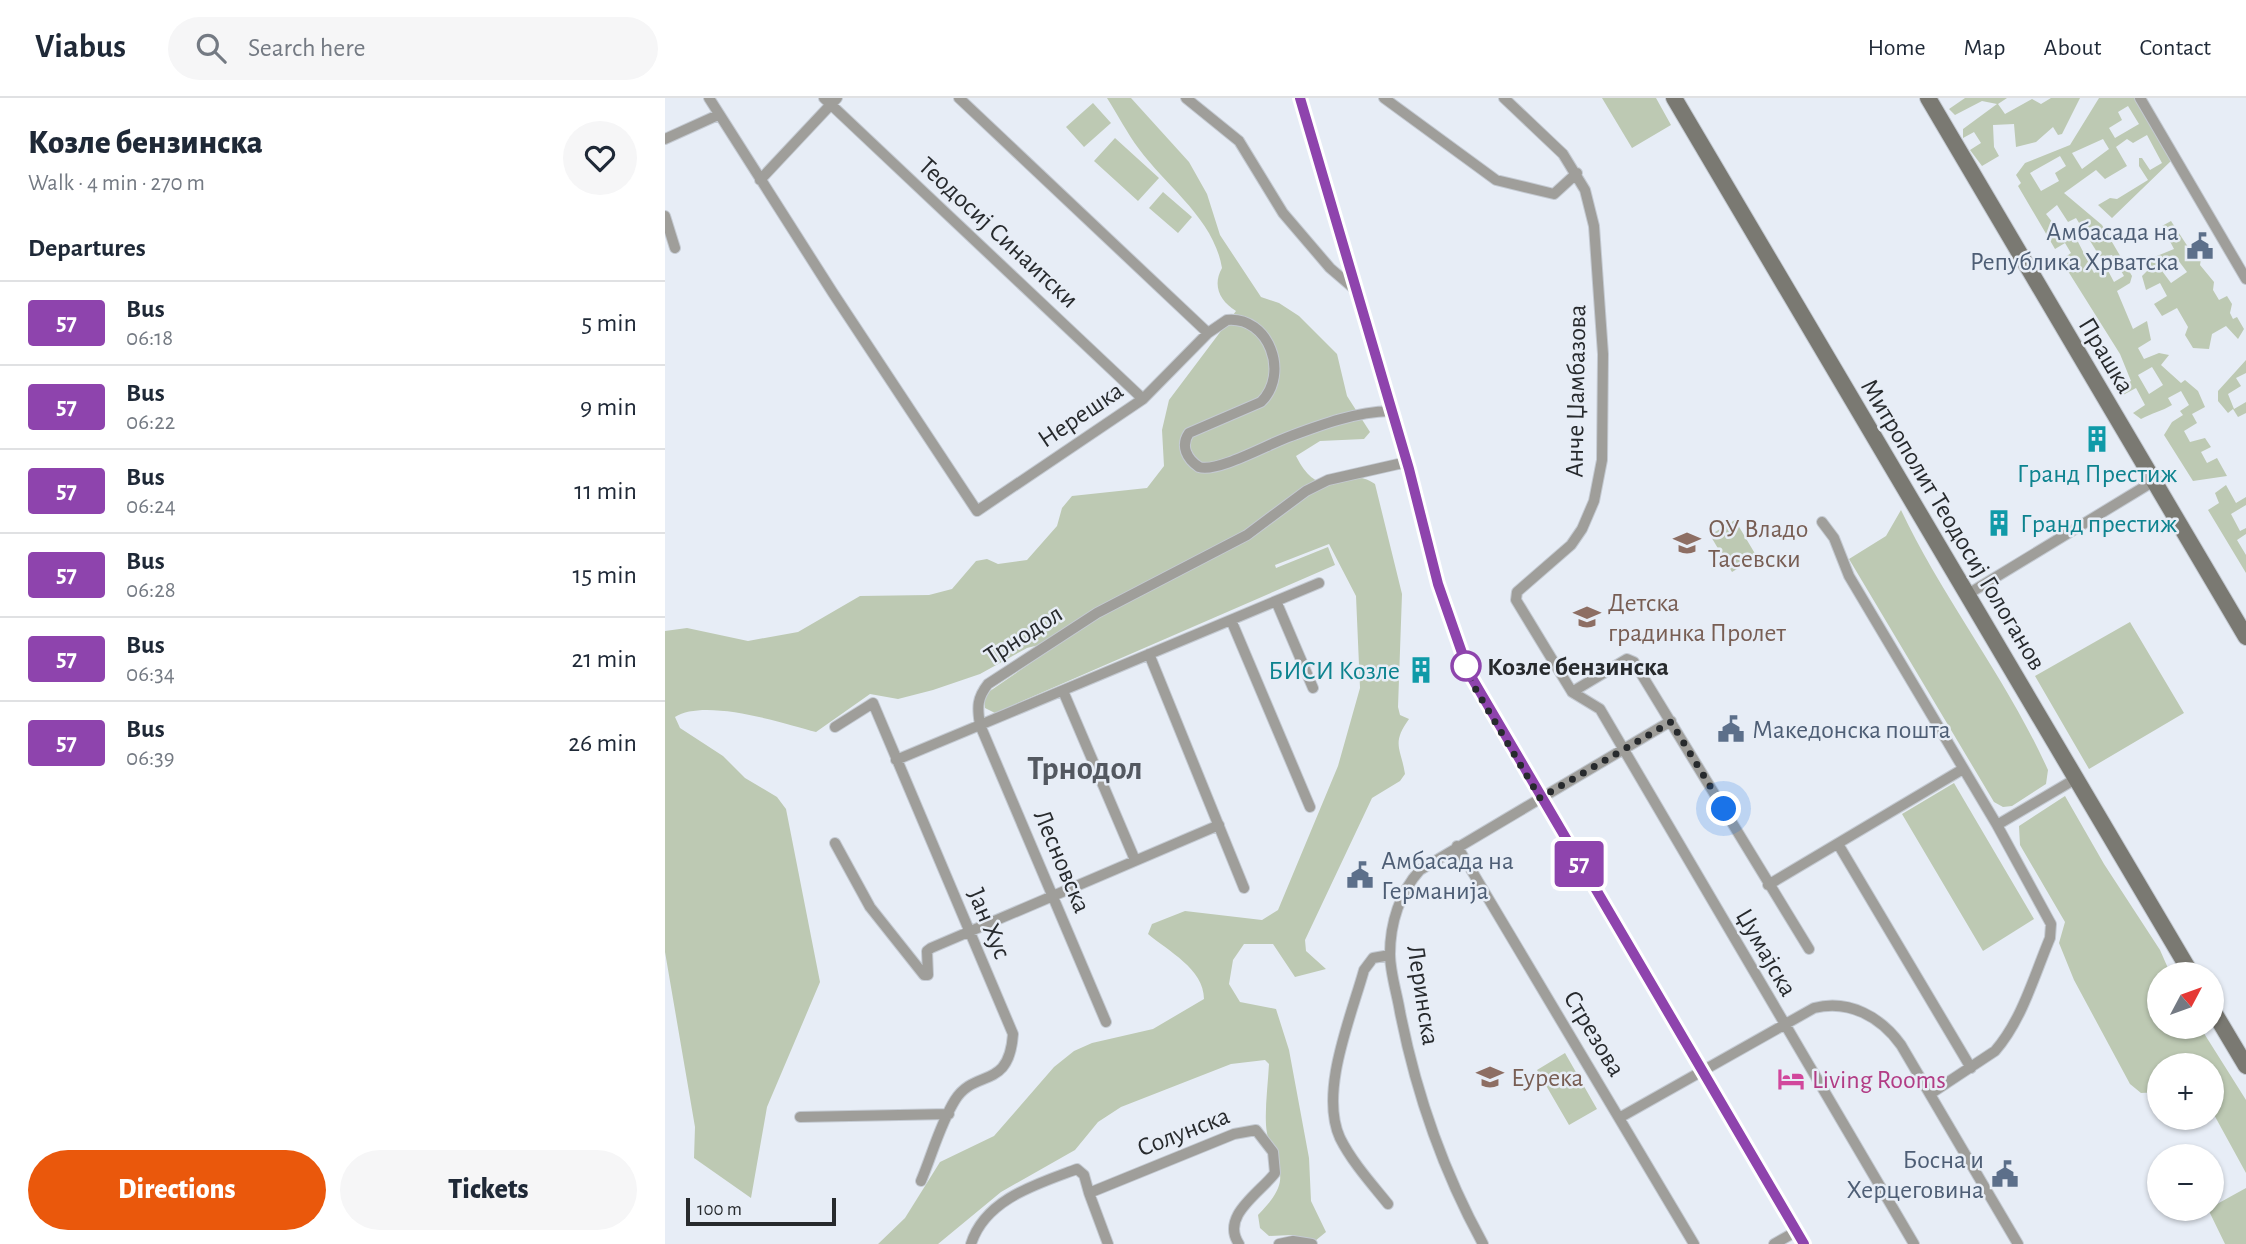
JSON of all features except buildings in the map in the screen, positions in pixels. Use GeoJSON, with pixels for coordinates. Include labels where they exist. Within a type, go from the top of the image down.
{"type":"FeatureCollection","features":[{"type":"Feature","properties":{"kind":"street","name":"Нерешка"},"geometry":{"type":"LineString","coordinates":[[709,98],[977,511],[1143,399],[1208,333],[1227,320],[1246,324],[1265,340],[1274,355],[1276,368],[1268,393],[1261,402],[1198,427],[1187,436],[1187,453],[1199,467],[1216,466],[1290,436],[1348,417],[1390,411]]}},
{"type":"Feature","properties":{"kind":"street"},"geometry":{"type":"LineString","coordinates":[[959,98],[1208,333]]}},
{"type":"Feature","properties":{"kind":"street"},"geometry":{"type":"LineString","coordinates":[[1186,98],[1239,141],[1283,213],[1330,268],[1358,292]]}},
{"type":"Feature","properties":{"kind":"street"},"geometry":{"type":"LineString","coordinates":[[1300,98],[1407,462],[1438,584],[1469,673],[1804,1244]]}},
{"type":"Feature","properties":{"kind":"street"},"geometry":{"type":"LineString","coordinates":[[1384,98],[1496,180],[1554,194],[1577,173],[1563,154],[1504,98]]}},
{"type":"Feature","properties":{"kind":"street","name":"Митрополит Теодосиј Гологанов"},"geometry":{"type":"LineString","coordinates":[[1674,98],[2184,962]]}},
{"type":"Feature","properties":{"kind":"street","name":"Прашка"},"geometry":{"type":"LineString","coordinates":[[1928,98],[2246,636]]}},
{"type":"Feature","properties":{"kind":"street"},"geometry":{"type":"LineString","coordinates":[[2140,98],[2246,279]]}},
{"type":"Feature","properties":{"kind":"street"},"geometry":{"type":"LineString","coordinates":[[760,180],[831,100]]}},
{"type":"Feature","properties":{"kind":"street","name":"Теодосиј Синаитски"},"geometry":{"type":"LineString","coordinates":[[831,100],[1143,399]]}},
{"type":"Feature","properties":{"kind":"street"},"geometry":{"type":"LineString","coordinates":[[665,139],[718,115]]}},
{"type":"Feature","properties":{"kind":"street","name":"Анче Џамбазова"},"geometry":{"type":"LineString","coordinates":[[1572,692],[1516,600],[1517,592],[1576,539],[1594,501],[1599,480],[1603,354],[1594,226],[1589,199],[1577,173]]}},
{"type":"Feature","properties":{"kind":"street"},"geometry":{"type":"LineString","coordinates":[[665,216],[675,248]]}},
{"type":"Feature","properties":{"kind":"street","name":"Трнодол"},"geometry":{"type":"LineString","coordinates":[[980,725],[977,707],[979,694],[988,684],[1097,613],[1216,554],[1247,535],[1306,491],[1328,480],[1407,462]]}},
{"type":"Feature","properties":{"kind":"street"},"geometry":{"type":"LineString","coordinates":[[1968,594],[2154,481]]}},
{"type":"Feature","properties":{"kind":"street"},"geometry":{"type":"LineString","coordinates":[[1822,523],[1834,538],[1849,576],[2048,913],[2052,930],[2015,1025],[1995,1051],[1930,1094]]}},
{"type":"Feature","properties":{"kind":"street"},"geometry":{"type":"LineString","coordinates":[[896,760],[1319,583]]}},
{"type":"Feature","properties":{"kind":"street"},"geometry":{"type":"LineString","coordinates":[[1276,601],[1314,688]]}},
{"type":"Feature","properties":{"kind":"street"},"geometry":{"type":"LineString","coordinates":[[1230,620],[1310,807]]}},
{"type":"Feature","properties":{"kind":"street"},"geometry":{"type":"LineString","coordinates":[[1149,654],[1244,888]]}},
{"type":"Feature","properties":{"kind":"street"},"geometry":{"type":"LineString","coordinates":[[1572,692],[1627,659],[1634,662],[1809,949]]}},
{"type":"Feature","properties":{"kind":"street"},"geometry":{"type":"LineString","coordinates":[[1063,691],[1135,860]]}},
{"type":"Feature","properties":{"kind":"street","name":"Џумајска"},"geometry":{"type":"LineString","coordinates":[[1572,692],[1600,709],[1782,1024],[1914,1244]]}},
{"type":"Feature","properties":{"kind":"street","name":"Јан Хус"},"geometry":{"type":"LineString","coordinates":[[835,727],[873,703],[1013,1034],[1012,1051],[1001,1070],[960,1094],[921,1181]]}},
{"type":"Feature","properties":{"kind":"street","name":"Леринска"},"geometry":{"type":"LineString","coordinates":[[1483,1244],[1454,1186],[1423,1107],[1390,955],[1396,913],[1411,880],[1420,870],[1621,748],[1671,722]]}},
{"type":"Feature","properties":{"kind":"street","name":"Лесновска"},"geometry":{"type":"LineString","coordinates":[[980,725],[1106,1022]]}},
{"type":"Feature","properties":{"kind":"street"},"geometry":{"type":"LineString","coordinates":[[1768,885],[1963,769]]}},
{"type":"Feature","properties":{"kind":"street"},"geometry":{"type":"LineString","coordinates":[[1997,825],[2077,778]]}},
{"type":"Feature","properties":{"kind":"street"},"geometry":{"type":"LineString","coordinates":[[835,843],[870,907],[924,975],[930,972],[927,951],[1219,825]]}},
{"type":"Feature","properties":{"kind":"street"},"geometry":{"type":"LineString","coordinates":[[1838,845],[1971,1068]]}},
{"type":"Feature","properties":{"kind":"street","name":"Стрезова"},"geometry":{"type":"LineString","coordinates":[[1457,846],[1693,1244]]}},
{"type":"Feature","properties":{"kind":"street"},"geometry":{"type":"LineString","coordinates":[[1388,1204],[1353,1160],[1341,1139],[1332,1111],[1335,1075],[1364,970],[1373,958],[1390,955]]}},
{"type":"Feature","properties":{"kind":"street"},"geometry":{"type":"LineString","coordinates":[[1619,1118],[1782,1024],[1819,1007],[1842,1006],[1864,1012],[1895,1036],[2018,1244]]}},
{"type":"Feature","properties":{"kind":"street"},"geometry":{"type":"LineString","coordinates":[[2224,1029],[2246,1066]]}},
{"type":"Feature","properties":{"kind":"street"},"geometry":{"type":"LineString","coordinates":[[800,1117],[949,1114]]}},
{"type":"Feature","properties":{"kind":"street","name":"Солунска"},"geometry":{"type":"LineString","coordinates":[[1089,1193],[1234,1134],[1255,1130],[1262,1134],[1273,1152],[1275,1173],[1247,1202],[1234,1222],[1233,1232],[1239,1244]]}},
{"type":"Feature","properties":{"kind":"street"},"geometry":{"type":"LineString","coordinates":[[971,1244],[981,1222],[1000,1203],[1077,1169],[1084,1175],[1108,1244]]}},
{"type":"Feature","properties":{"kind":"street"},"geometry":{"type":"LineString","coordinates":[[1775,1244],[1797,1231]]}},
{"type":"Feature","properties":{"kind":"street"},"geometry":{"type":"LineString","coordinates":[[1279,1244],[1293,1241],[1312,1244]]}},
{"type":"Feature","properties":{"kind":"green space"},"geometry":{"type":"Polygon","coordinates":[[[1107,98],[1131,98],[1189,162],[1207,194],[1220,235],[1261,297],[1279,303],[1299,316],[1337,354],[1347,396],[1370,432],[1364,439],[1320,441],[1296,456],[1315,480],[1324,482],[1352,477],[1363,478],[1375,484],[1402,594],[1398,707],[1400,715],[1409,719],[1403,727],[1399,741],[1405,774],[1400,781],[1372,798],[1305,940],[1306,951],[1326,969],[1295,977],[1273,944],[1244,944],[1233,960],[1229,984],[1240,1002],[1276,1009],[1289,1050],[1309,1158],[1311,1201],[1326,1232],[1315,1241],[1292,1235],[1269,1236],[1260,1228],[1258,1215],[1278,1189],[1280,1178],[1266,1125],[1269,1064],[1265,1060],[1231,1064],[1121,1107],[1098,1122],[1075,1150],[1001,1192],[938,1244],[878,1244],[905,1218],[940,1162],[994,1136],[1054,1067],[1074,1051],[1092,1043],[1153,1029],[1204,999],[1202,988],[1192,970],[1148,934],[1152,924],[1185,911],[1262,920],[1278,910],[1338,766],[1360,688],[1356,596],[1329,544],[1275,565],[1276,568],[1328,547],[1335,565],[995,713],[985,708],[984,700],[990,691],[1067,638],[1027,648],[980,674],[933,690],[898,699],[870,694],[816,732],[765,718],[724,711],[688,712],[675,717],[680,728],[723,756],[745,778],[777,797],[786,809],[820,982],[767,1107],[751,1198],[694,1158],[695,1127],[665,952],[665,631],[687,628],[748,641],[798,632],[860,596],[929,595],[952,589],[976,561],[987,559],[998,564],[1027,560],[1057,526],[1062,508],[1072,496],[1147,488],[1164,466],[1162,430],[1169,400],[1236,311],[1226,303],[1219,292],[1218,281],[1222,268],[1210,234],[1188,204],[1139,149],[1107,98]]]}},
{"type":"Feature","properties":{"kind":"green space"},"geometry":{"type":"Polygon","coordinates":[[[1602,98],[1656,98],[1671,125],[1632,148],[1602,98]]]}},
{"type":"Feature","properties":{"kind":"green space"},"geometry":{"type":"Polygon","coordinates":[[[1965,98],[2007,98],[1998,104],[2005,114],[2032,99],[2041,104],[2051,98],[2080,98],[2062,134],[2058,135],[2053,127],[2036,142],[2016,147],[2014,124],[1993,125],[1994,147],[1999,156],[1982,166],[1970,150],[1981,143],[1974,132],[1963,138],[1963,129],[1997,104],[1982,101],[1955,115],[1949,109],[1965,98]]]}},
{"type":"Feature","properties":{"kind":"green space"},"geometry":{"type":"Polygon","coordinates":[[[2099,98],[2135,98],[2172,160],[2112,218],[2098,205],[2110,198],[2117,199],[2148,180],[2139,166],[2139,158],[2142,158],[2150,170],[2162,163],[2147,135],[2133,143],[2127,139],[2116,147],[2127,166],[2105,179],[2096,170],[2064,193],[2102,225],[2132,276],[2130,283],[2117,291],[2133,329],[2147,321],[2151,340],[2138,348],[2144,359],[2159,353],[2169,355],[2161,365],[2181,383],[2185,380],[2198,391],[2205,407],[2192,414],[2197,423],[2184,431],[2190,442],[2205,438],[2211,447],[2201,452],[2207,463],[2217,458],[2227,476],[2193,481],[2164,435],[2172,422],[2183,415],[2180,411],[2189,405],[2181,391],[2168,398],[2172,405],[2164,409],[2141,419],[2133,413],[2145,405],[2136,388],[2123,395],[2119,388],[2131,381],[2120,354],[2061,260],[2071,253],[2065,243],[2055,249],[2018,186],[2021,183],[2016,175],[2025,163],[2070,145],[2099,98]],[[2128,106],[2118,112],[2122,120],[2109,128],[2115,138],[2139,124],[2128,106]],[[2103,139],[2072,153],[2082,169],[2109,149],[2103,139]],[[2060,156],[2030,173],[2041,191],[2059,181],[2055,173],[2066,166],[2060,156]],[[2057,205],[2046,214],[2063,236],[2075,236],[2094,273],[2106,267],[2114,282],[2124,276],[2112,255],[2100,257],[2076,218],[2068,222],[2057,205]],[[2152,367],[2138,375],[2149,394],[2163,385],[2152,367]]]}},
{"type":"Feature","properties":{"kind":"green space"},"geometry":{"type":"Polygon","coordinates":[[[1093,103],[1111,123],[1084,147],[1066,127],[1093,103]]]}},
{"type":"Feature","properties":{"kind":"green space"},"geometry":{"type":"Polygon","coordinates":[[[1115,138],[1159,178],[1138,201],[1094,161],[1115,138]]]}},
{"type":"Feature","properties":{"kind":"green space"},"geometry":{"type":"Polygon","coordinates":[[[1163,192],[1192,217],[1178,233],[1149,208],[1163,192]]]}},
{"type":"Feature","properties":{"kind":"green space"},"geometry":{"type":"Polygon","coordinates":[[[2171,221],[2192,253],[2196,251],[2201,259],[2200,265],[2214,282],[2213,290],[2219,300],[2227,296],[2232,304],[2230,313],[2233,319],[2237,317],[2244,329],[2238,339],[2226,326],[2212,334],[2209,349],[2193,348],[2185,335],[2188,327],[2177,308],[2162,316],[2154,304],[2167,296],[2160,283],[2146,290],[2142,276],[2149,269],[2152,258],[2174,249],[2162,226],[2171,221]],[[2175,256],[2159,267],[2171,283],[2187,272],[2175,256]]]}},
{"type":"Feature","properties":{"kind":"green space"},"geometry":{"type":"Polygon","coordinates":[[[2246,360],[2246,373],[2236,378],[2241,386],[2228,394],[2234,409],[2246,402],[2246,413],[2238,417],[2233,409],[2228,413],[2218,401],[2218,391],[2246,360]]]}},
{"type":"Feature","properties":{"kind":"green space"},"geometry":{"type":"Polygon","coordinates":[[[2226,485],[2236,503],[2246,497],[2246,505],[2231,514],[2240,531],[2246,528],[2246,534],[2237,540],[2246,555],[2246,573],[2208,510],[2219,503],[2215,493],[2226,485]]]}},
{"type":"Feature","properties":{"kind":"green space"},"geometry":{"type":"Polygon","coordinates":[[[1901,510],[1936,575],[2014,704],[2048,770],[2046,784],[2012,806],[2003,807],[1994,802],[1849,559],[1886,536],[1901,510]]]}},
{"type":"Feature","properties":{"kind":"green space"},"geometry":{"type":"Polygon","coordinates":[[[1735,520],[1757,557],[1732,572],[1710,535],[1735,520]]]}},
{"type":"Feature","properties":{"kind":"green space"},"geometry":{"type":"Polygon","coordinates":[[[2130,622],[2184,713],[2089,769],[2035,676],[2130,622]]]}},
{"type":"Feature","properties":{"kind":"green space"},"geometry":{"type":"Polygon","coordinates":[[[1954,783],[2034,919],[1983,951],[1902,814],[1954,783]]]}},
{"type":"Feature","properties":{"kind":"green space"},"geometry":{"type":"Polygon","coordinates":[[[2065,796],[2165,962],[2147,962],[2147,1040],[2208,1040],[2216,1053],[2147,1053],[2147,1093],[2141,1093],[2130,1084],[2074,980],[2059,943],[2065,922],[2020,845],[2019,826],[2065,796]]]}},
{"type":"Feature","properties":{"kind":"green space"},"geometry":{"type":"Polygon","coordinates":[[[1565,1053],[1597,1109],[1569,1125],[1537,1070],[1565,1053]]]}},
{"type":"Feature","properties":{"kind":"green space"},"geometry":{"type":"Polygon","coordinates":[[[2224,1065],[2246,1100],[2246,1173],[2222,1130],[2224,1065]]]}},
{"type":"Feature","properties":{"kind":"green space"},"geometry":{"type":"Polygon","coordinates":[[[2246,1188],[2246,1244],[2225,1244],[2214,1221],[2224,1221],[2224,1200],[2246,1188]]]}},
{"type":"Feature","properties":{"kind":"bus line","name":"57"},"geometry":{"type":"LineString","coordinates":[[1300,98],[1409,469],[1438,584],[1475,688],[1804,1244]]}},
{"type":"Feature","properties":{"kind":"place","name":"Aмбасада на Република Хрватска"},"geometry":{"type":"Point","coordinates":[2200,246]}},
{"type":"Feature","properties":{"kind":"place","name":"Гранд Престиж"},"geometry":{"type":"Point","coordinates":[2097,439]}},
{"type":"Feature","properties":{"kind":"place","name":"Гранд престиж"},"geometry":{"type":"Point","coordinates":[1999,523]}},
{"type":"Feature","properties":{"kind":"place","name":"ОУ Владо Тасевски"},"geometry":{"type":"Point","coordinates":[1687,543]}},
{"type":"Feature","properties":{"kind":"place","name":"Детска градинка Пролет"},"geometry":{"type":"Point","coordinates":[1587,617]}},
{"type":"Feature","properties":{"kind":"place","name":"Козле бензинска"},"geometry":{"type":"Point","coordinates":[1466,666]}},
{"type":"Feature","properties":{"kind":"place","name":"БИСИ Козле"},"geometry":{"type":"Point","coordinates":[1421,670]}},
{"type":"Feature","properties":{"kind":"place","name":"Македонска пошта"},"geometry":{"type":"Point","coordinates":[1731,729]}},
{"type":"Feature","properties":{"kind":"place","name":"Амбасада на Германија"},"geometry":{"type":"Point","coordinates":[1360,875]}},
{"type":"Feature","properties":{"kind":"place","name":"Еурека"},"geometry":{"type":"Point","coordinates":[1490,1077]}},
{"type":"Feature","properties":{"kind":"place","name":"Living Rooms"},"geometry":{"type":"Point","coordinates":[1791,1079]}},
{"type":"Feature","properties":{"kind":"place","name":"Босна и Херцеговина"},"geometry":{"type":"Point","coordinates":[2005,1174]}},
{"type":"Feature","properties":{"kind":"district","name":"Трнодол"},"geometry":{"type":"Point","coordinates":[1085,767]}},
{"type":"Feature","properties":{"kind":"route"},"geometry":{"type":"LineString","coordinates":[[1466,666],[1475,688],[1540,798],[1621,748],[1671,722],[1724,809]]}}]}
